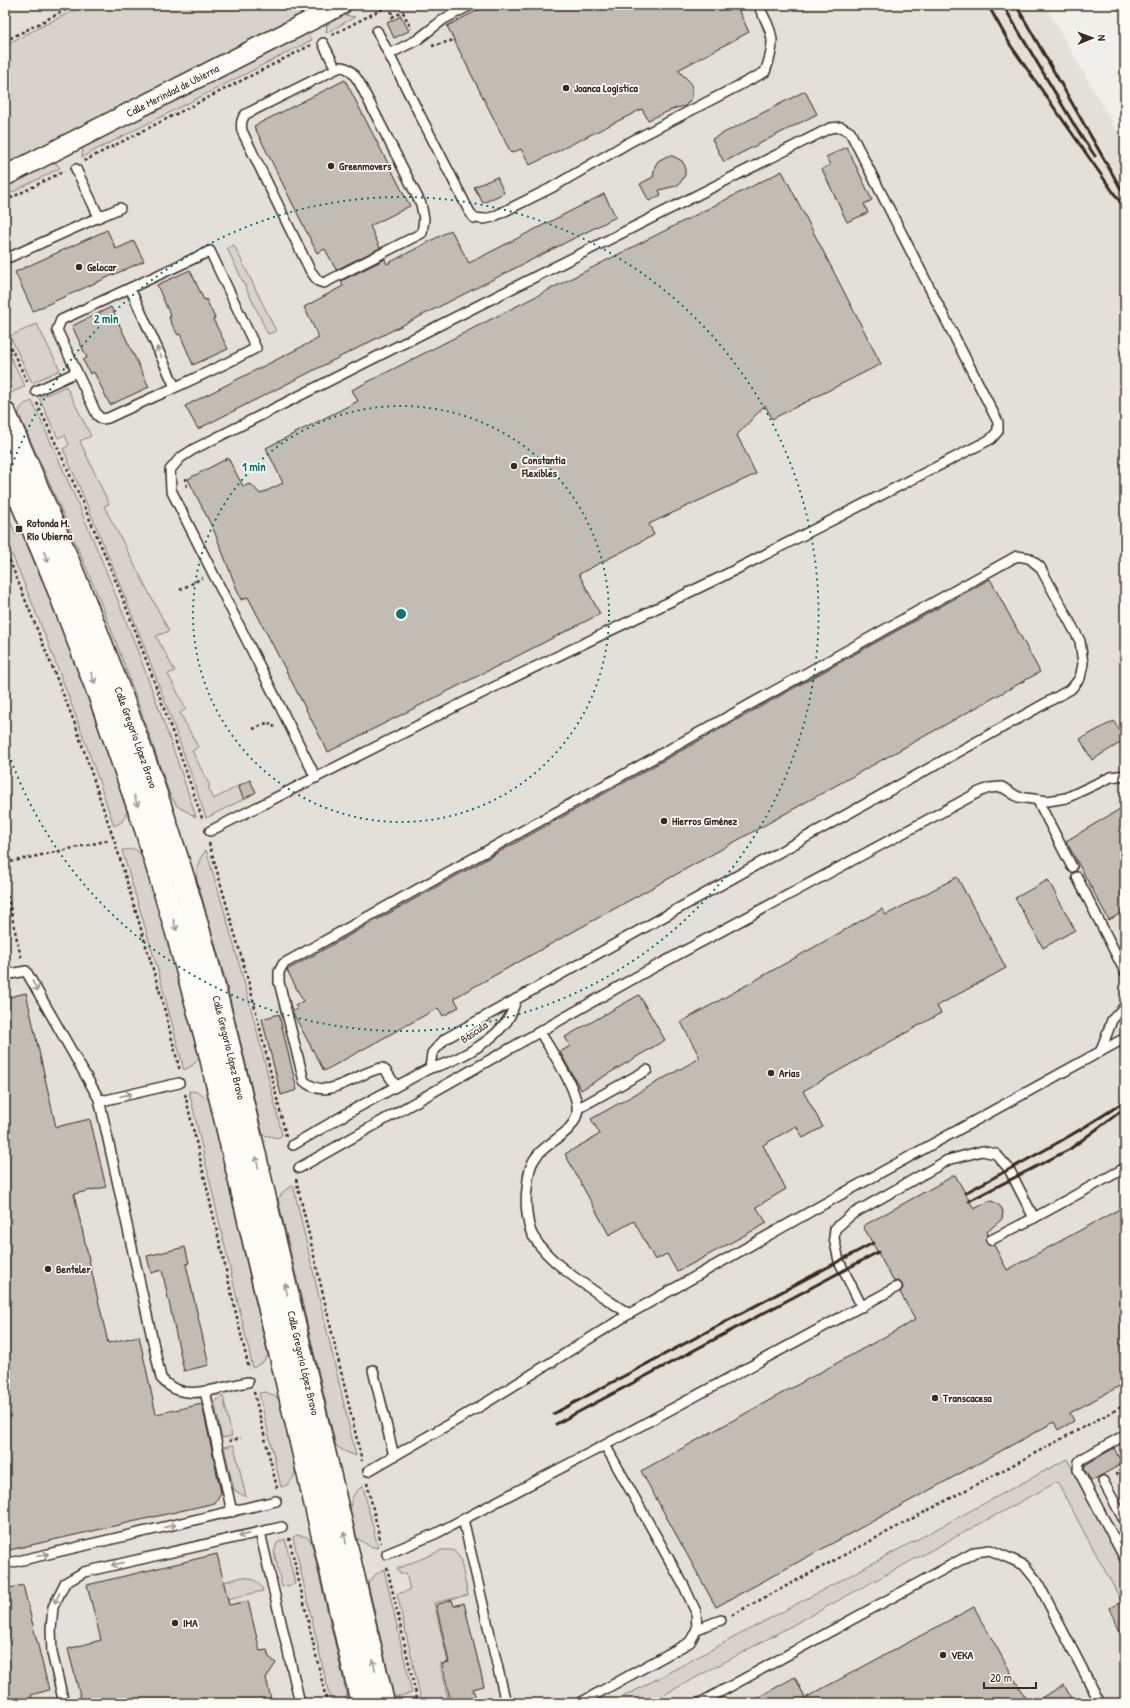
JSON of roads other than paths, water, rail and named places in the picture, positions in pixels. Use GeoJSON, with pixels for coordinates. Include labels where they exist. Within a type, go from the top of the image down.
{"type":"FeatureCollection","features":[{"type":"Feature","properties":{"kind":"main road","name":"Calle Gregorio López Bravo"},"geometry":{"type":"LineString","coordinates":[[5,414],[78,582],[123,698],[174,846],[191,903],[222,1014],[383,1703]]}},
{"type":"Feature","properties":{"kind":"main road","name":"Calle Gregorio López Bravo"},"geometry":{"type":"LineString","coordinates":[[5,463],[53,575],[99,694],[148,835],[178,936],[209,1049],[362,1703]]}},
{"type":"Feature","properties":{"kind":"street","name":"Calle Merindad de Ubierna"},"geometry":{"type":"LineString","coordinates":[[5,176],[341,5]]}},
{"type":"Feature","properties":{"kind":"lane"},"geometry":{"type":"LineString","coordinates":[[389,54],[417,40],[444,19],[471,5]]}},
{"type":"Feature","properties":{"kind":"lane"},"geometry":{"type":"LineString","coordinates":[[377,31],[469,211],[474,218],[484,220],[551,188],[628,143],[765,72],[771,57],[771,32],[758,5]]}},
{"type":"Feature","properties":{"kind":"lane"},"geometry":{"type":"LineString","coordinates":[[322,41],[336,69]]}},
{"type":"Feature","properties":{"kind":"lane"},"geometry":{"type":"LineString","coordinates":[[344,67],[352,72],[360,82],[421,204],[424,219],[422,233],[324,282],[318,280],[310,270],[242,131],[241,124],[242,118],[246,114],[336,69],[344,67]]}},
{"type":"Feature","properties":{"kind":"lane"},"geometry":{"type":"LineString","coordinates":[[210,831],[316,778],[498,685],[728,574],[991,439],[998,431],[998,422],[850,132],[841,127],[830,128],[194,449],[180,458],[170,470],[171,490],[316,778]]}},
{"type":"Feature","properties":{"kind":"lane"},"geometry":{"type":"LineString","coordinates":[[75,167],[99,217]]}},
{"type":"Feature","properties":{"kind":"lane"},"geometry":{"type":"LineString","coordinates":[[10,257],[120,208]]}},
{"type":"Feature","properties":{"kind":"lane"},"geometry":{"type":"LineString","coordinates":[[210,251],[256,348],[234,360],[108,418],[102,419],[97,415],[77,372],[58,330],[58,324],[61,320],[130,288],[210,251]]}},
{"type":"Feature","properties":{"kind":"lane"},"geometry":{"type":"LineString","coordinates":[[130,288],[175,387]]}},
{"type":"Feature","properties":{"kind":"lane"},"geometry":{"type":"LineString","coordinates":[[36,391],[77,372]]}},
{"type":"Feature","properties":{"kind":"lane"},"geometry":{"type":"LineString","coordinates":[[396,1086],[386,1071],[382,1068],[371,1070],[335,1088],[326,1090],[310,1087],[304,1081],[279,982],[279,972],[284,964],[1017,556],[1029,558],[1040,567],[1080,641],[1083,664],[1080,678],[1071,689],[445,1039],[432,1053],[430,1068]]}},
{"type":"Feature","properties":{"kind":"lane"},"geometry":{"type":"LineString","coordinates":[[299,1168],[638,976],[979,792],[988,788],[1002,787],[1018,797],[1038,801],[1048,801],[1066,798],[1111,777],[1125,775]]}},
{"type":"Feature","properties":{"kind":"lane"},"geometry":{"type":"LineString","coordinates":[[1038,801],[1072,867]]}},
{"type":"Feature","properties":{"kind":"lane"},"geometry":{"type":"LineString","coordinates":[[1077,877],[1125,972]]}},
{"type":"Feature","properties":{"kind":"lane"},"geometry":{"type":"LineString","coordinates":[[5,975],[26,971],[99,1100],[161,1378],[168,1386],[180,1392],[191,1393],[251,1382]]}},
{"type":"Feature","properties":{"kind":"lane","name":"Báscula"},"geometry":{"type":"LineString","coordinates":[[293,1145],[396,1086],[430,1068],[443,1065],[489,1040],[511,1015],[516,999]]}},
{"type":"Feature","properties":{"kind":"lane"},"geometry":{"type":"LineString","coordinates":[[1101,1050],[1112,1020],[1125,1006]]}},
{"type":"Feature","properties":{"kind":"lane"},"geometry":{"type":"LineString","coordinates":[[540,1032],[572,1087],[577,1102],[577,1109],[571,1127],[536,1156],[529,1174],[526,1196],[527,1215],[532,1236],[553,1260],[567,1272],[629,1314]]}},
{"type":"Feature","properties":{"kind":"lane"},"geometry":{"type":"LineString","coordinates":[[368,1471],[484,1404],[629,1314],[822,1205],[1054,1079],[1101,1050],[1125,1038]]}},
{"type":"Feature","properties":{"kind":"lane"},"geometry":{"type":"LineString","coordinates":[[577,1109],[648,1070]]}},
{"type":"Feature","properties":{"kind":"lane"},"geometry":{"type":"LineString","coordinates":[[99,1100],[106,1100],[181,1083]]}},
{"type":"Feature","properties":{"kind":"lane"},"geometry":{"type":"LineString","coordinates":[[862,1307],[839,1261],[834,1238],[835,1230],[851,1215],[948,1160],[982,1151],[996,1154],[1009,1169],[1034,1218]]}},
{"type":"Feature","properties":{"kind":"lane"},"geometry":{"type":"LineString","coordinates":[[991,1240],[1125,1168]]}},
{"type":"Feature","properties":{"kind":"lane"},"geometry":{"type":"LineString","coordinates":[[388,1554],[437,1533],[605,1445],[897,1287]]}},
{"type":"Feature","properties":{"kind":"lane"},"geometry":{"type":"LineString","coordinates":[[373,1370],[394,1456]]}},
{"type":"Feature","properties":{"kind":"lane"},"geometry":{"type":"LineString","coordinates":[[205,1391],[232,1512]]}},
{"type":"Feature","properties":{"kind":"lane"},"geometry":{"type":"LineString","coordinates":[[1125,1435],[1082,1458],[1079,1462],[1078,1470],[1125,1559]]}},
{"type":"Feature","properties":{"kind":"lane"},"geometry":{"type":"LineString","coordinates":[[580,1703],[690,1642],[697,1629],[696,1612],[684,1586],[605,1445]]}},
{"type":"Feature","properties":{"kind":"lane"},"geometry":{"type":"LineString","coordinates":[[1103,1481],[1125,1522]]}},
{"type":"Feature","properties":{"kind":"lane"},"geometry":{"type":"LineString","coordinates":[[5,1564],[232,1512],[277,1497]]}},
{"type":"Feature","properties":{"kind":"lane"},"geometry":{"type":"LineString","coordinates":[[463,1519],[506,1703]]}},
{"type":"Feature","properties":{"kind":"lane"},"geometry":{"type":"LineString","coordinates":[[64,1703],[52,1653],[51,1629],[53,1607],[65,1583],[84,1572],[260,1532],[285,1530]]}},
{"type":"Feature","properties":{"kind":"lane"},"geometry":{"type":"LineString","coordinates":[[260,1532],[300,1703]]}},
{"type":"Feature","properties":{"kind":"lane"},"geometry":{"type":"LineString","coordinates":[[700,1703],[975,1552],[990,1550],[1024,1565],[1037,1581],[1100,1703]]}},
{"type":"Feature","properties":{"kind":"lane"},"geometry":{"type":"LineString","coordinates":[[697,1629],[721,1620]]}},
{"type":"Feature","properties":{"kind":"railway"},"geometry":{"type":"LineString","coordinates":[[988,5],[1011,46],[1125,209]]}},
{"type":"Feature","properties":{"kind":"railway"},"geometry":{"type":"LineString","coordinates":[[1003,5],[1076,128],[1095,156]]}},
{"type":"Feature","properties":{"kind":"railway"},"geometry":{"type":"LineString","coordinates":[[1016,5],[1125,196]]}},
{"type":"Feature","properties":{"kind":"railway"},"geometry":{"type":"LineString","coordinates":[[965,1193],[1066,1138],[1125,1101]]}},
{"type":"Feature","properties":{"kind":"railway"},"geometry":{"type":"LineString","coordinates":[[969,1201],[1070,1149],[1125,1108]]}},
{"type":"Feature","properties":{"kind":"railway"},"geometry":{"type":"LineString","coordinates":[[553,1414],[873,1243]]}},
{"type":"Feature","properties":{"kind":"railway"},"geometry":{"type":"LineString","coordinates":[[556,1424],[878,1252]]}},
{"type":"Feature","properties":{"kind":"place","name":"Joanca Logística"},"geometry":{"type":"Point","coordinates":[566,88]}},
{"type":"Feature","properties":{"kind":"place","name":"Greenmovers"},"geometry":{"type":"Point","coordinates":[331,166]}},
{"type":"Feature","properties":{"kind":"place","name":"Gelocar"},"geometry":{"type":"Point","coordinates":[79,267]}},
{"type":"Feature","properties":{"kind":"place","name":"Constantia Flexibles"},"geometry":{"type":"Point","coordinates":[514,466]}},
{"type":"Feature","properties":{"kind":"place","name":"Rotonda M. Río Ubierna"},"geometry":{"type":"Point","coordinates":[19,529]}},
{"type":"Feature","properties":{"kind":"place","name":"Hierros Giménez"},"geometry":{"type":"Point","coordinates":[664,821]}},
{"type":"Feature","properties":{"kind":"place","name":"Arias"},"geometry":{"type":"Point","coordinates":[771,1073]}},
{"type":"Feature","properties":{"kind":"place","name":"Benteler"},"geometry":{"type":"Point","coordinates":[48,1269]}},
{"type":"Feature","properties":{"kind":"place","name":"Transcacesa"},"geometry":{"type":"Point","coordinates":[935,1398]}},
{"type":"Feature","properties":{"kind":"place","name":"IMA"},"geometry":{"type":"Point","coordinates":[175,1623]}},
{"type":"Feature","properties":{"kind":"place","name":"VEKA"},"geometry":{"type":"Point","coordinates":[943,1655]}}]}
